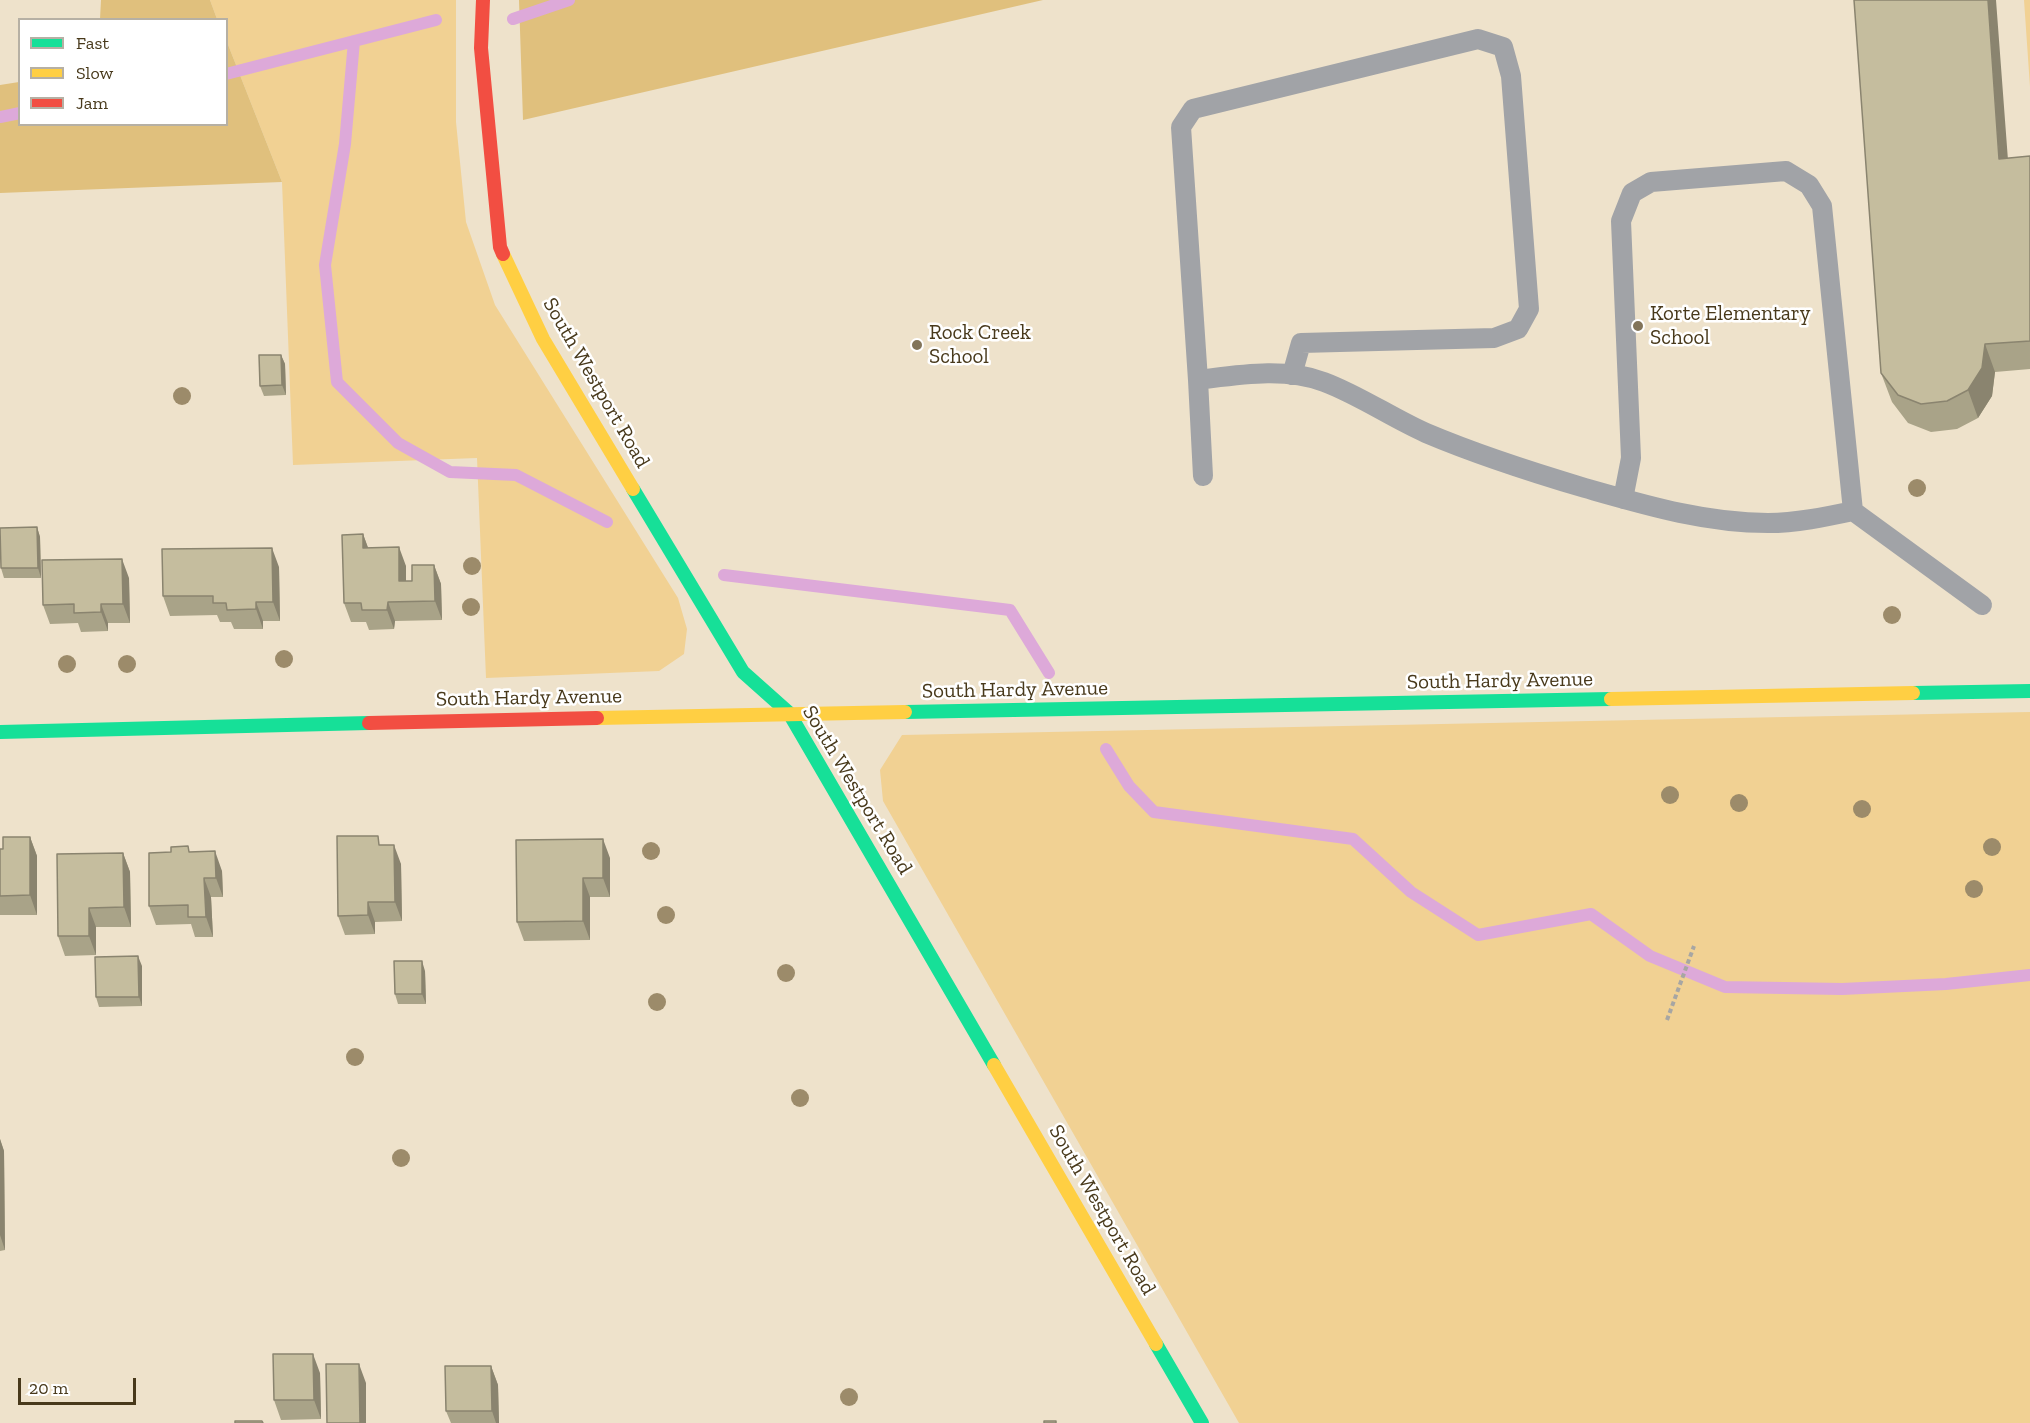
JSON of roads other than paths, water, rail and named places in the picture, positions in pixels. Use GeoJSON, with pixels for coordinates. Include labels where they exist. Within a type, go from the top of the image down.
{"type":"FeatureCollection","features":[{"type":"Feature","properties":{"kind":"street","name":"South Westport Road"},"geometry":{"type":"LineString","coordinates":[[483,0],[481,48],[500,247],[543,339],[742,672],[789,713],[1202,1423]]}},
{"type":"Feature","properties":{"kind":"street","name":"South Hardy Avenue"},"geometry":{"type":"LineString","coordinates":[[0,732],[789,713],[1039,711],[2030,691]]}},
{"type":"Feature","properties":{"kind":"lane"},"geometry":{"type":"LineString","coordinates":[[1203,476],[1181,127],[1193,109],[1478,39],[1503,47],[1511,76],[1529,309],[1518,329],[1494,338],[1301,343],[1292,375]]}},
{"type":"Feature","properties":{"kind":"lane"},"geometry":{"type":"LineString","coordinates":[[1623,499],[1631,458],[1622,221],[1632,193],[1651,182],[1786,171],[1809,185],[1822,206],[1853,512]]}},
{"type":"Feature","properties":{"kind":"lane"},"geometry":{"type":"LineString","coordinates":[[1198,380],[1248,373],[1292,375],[1323,382],[1426,433],[1521,469],[1623,499],[1701,518],[1769,523],[1853,512],[1982,605]]}},
{"type":"Feature","properties":{"kind":"waterway"},"geometry":{"type":"LineString","coordinates":[[513,19],[569,0]]}},
{"type":"Feature","properties":{"kind":"waterway"},"geometry":{"type":"LineString","coordinates":[[228,73],[436,20]]}},
{"type":"Feature","properties":{"kind":"waterway"},"geometry":{"type":"LineString","coordinates":[[354,41],[345,144],[325,265],[337,382],[398,443],[450,472],[516,475],[607,522]]}},
{"type":"Feature","properties":{"kind":"waterway"},"geometry":{"type":"LineString","coordinates":[[0,117],[18,113]]}},
{"type":"Feature","properties":{"kind":"waterway"},"geometry":{"type":"LineString","coordinates":[[724,575],[1010,610],[1049,673]]}},
{"type":"Feature","properties":{"kind":"waterway"},"geometry":{"type":"LineString","coordinates":[[1106,749],[1129,786],[1154,812],[1353,839],[1411,892],[1478,935],[1591,914],[1650,956],[1725,987],[1842,989],[1946,984],[2030,975]]}},
{"type":"Feature","properties":{"kind":"place","name":"Korte Elementary School"},"geometry":{"type":"Point","coordinates":[1638,326]}},
{"type":"Feature","properties":{"kind":"place","name":"Rock Creek School"},"geometry":{"type":"Point","coordinates":[917,345]}}]}
